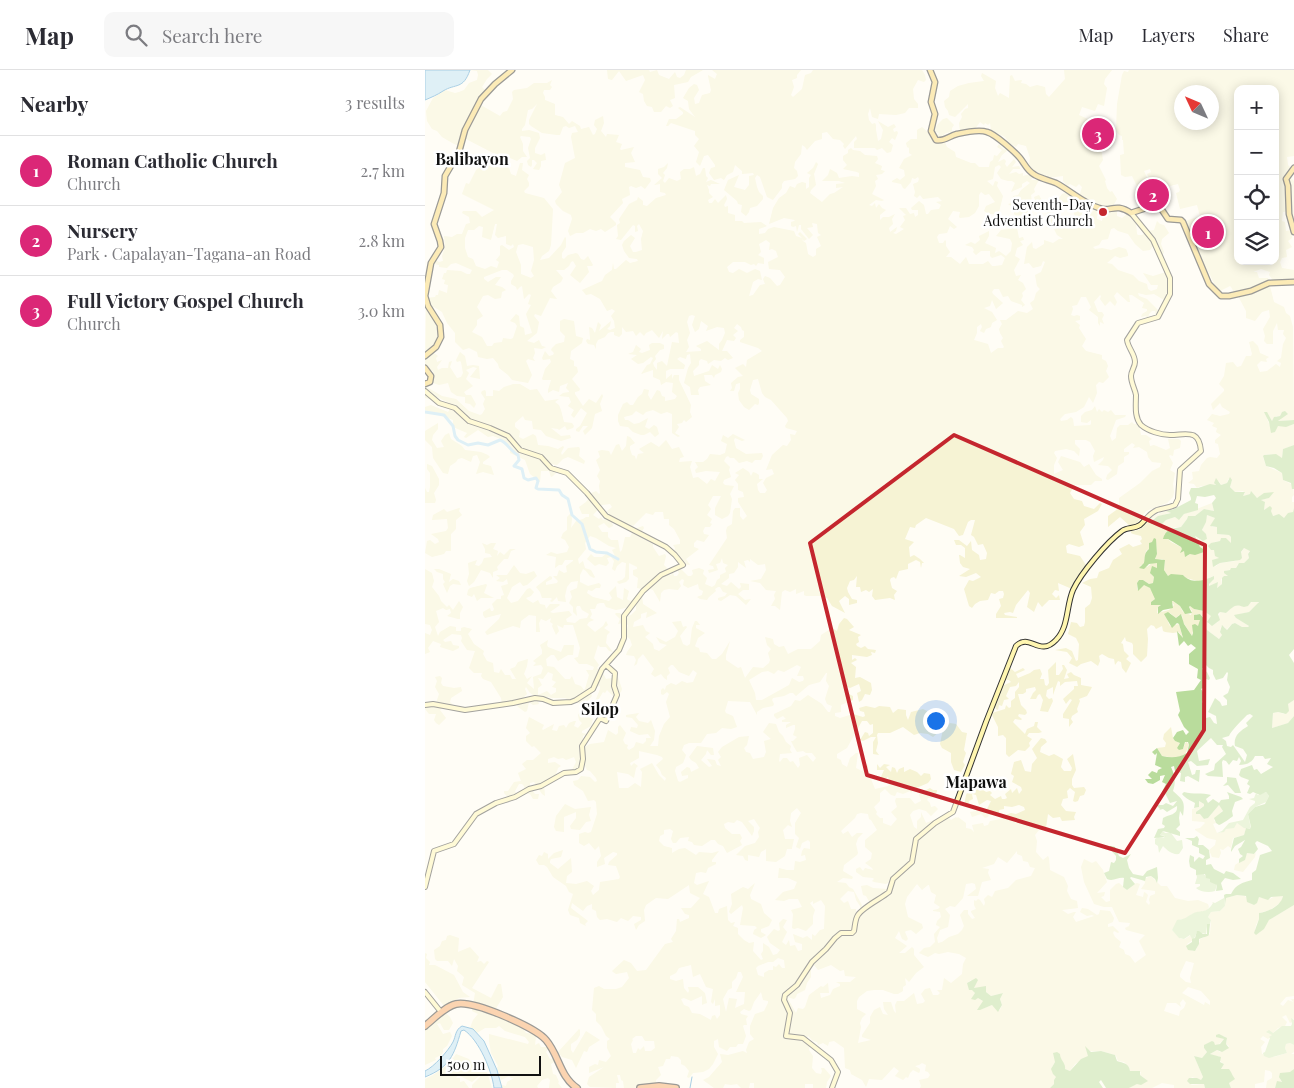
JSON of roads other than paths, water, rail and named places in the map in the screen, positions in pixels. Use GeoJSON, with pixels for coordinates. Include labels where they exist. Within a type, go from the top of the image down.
{"type":"FeatureCollection","features":[{"type":"Feature","properties":{"kind":"highway"},"geometry":{"type":"LineString","coordinates":[[425,1026],[441,1012],[455,1004],[466,1003],[533,1028],[548,1042],[564,1075],[577,1088]]}},
{"type":"Feature","properties":{"kind":"highway"},"geometry":{"type":"LineString","coordinates":[[641,1088],[659,1086],[676,1088]]}},
{"type":"Feature","properties":{"kind":"main road"},"geometry":{"type":"LineString","coordinates":[[425,356],[436,347],[441,337],[439,324],[428,306],[425,296],[431,263],[441,247],[434,224],[444,193],[445,176],[459,152],[465,130],[481,99],[512,70]]}},
{"type":"Feature","properties":{"kind":"main road"},"geometry":{"type":"LineString","coordinates":[[930,70],[935,82],[931,102],[935,114],[931,131],[936,140],[941,141],[958,134],[978,131],[989,132],[1018,156],[1029,171],[1057,184],[1073,193],[1083,202],[1097,208],[1102,210],[1117,207],[1137,212],[1158,204],[1168,219],[1181,220],[1183,222],[1209,284],[1219,295],[1229,296],[1269,283],[1294,282]]}},
{"type":"Feature","properties":{"kind":"main road"},"geometry":{"type":"LineString","coordinates":[[1294,168],[1286,180],[1288,185],[1289,214],[1294,232]]}},
{"type":"Feature","properties":{"kind":"main road"},"geometry":{"type":"LineString","coordinates":[[833,1088],[838,1072],[833,1062],[803,1038],[786,1036],[790,1013],[784,1000],[785,995],[797,985],[813,960],[835,938],[841,933],[852,933],[854,931],[857,917],[860,913],[889,892],[893,878],[912,862],[915,842],[918,837],[935,823],[953,812],[1016,646],[1027,641],[1044,648],[1055,641],[1063,631],[1074,588],[1091,563],[1121,531],[1138,526],[1154,511],[1175,505],[1180,470],[1201,451],[1199,442],[1194,435],[1168,435],[1155,432],[1141,424],[1135,408],[1135,395],[1131,376],[1135,361],[1127,340],[1138,323],[1158,317],[1169,297],[1171,285],[1170,277],[1153,242],[1140,226],[1137,212]]}},
{"type":"Feature","properties":{"kind":"main road"},"geometry":{"type":"LineString","coordinates":[[425,368],[431,374],[431,378],[430,382],[425,384]]}},
{"type":"Feature","properties":{"kind":"main road"},"geometry":{"type":"LineString","coordinates":[[425,391],[439,403],[455,408],[469,421],[508,436],[520,450],[541,457],[551,468],[567,473],[606,516],[664,546],[673,552],[683,566],[662,574],[645,588],[625,614],[622,645],[602,669],[593,689],[571,702],[553,703],[535,698],[504,705],[465,710],[425,704]]}},
{"type":"Feature","properties":{"kind":"main road"},"geometry":{"type":"LineString","coordinates":[[425,887],[433,851],[455,844],[474,816],[496,803],[515,798],[529,789],[541,786],[564,773],[580,770],[583,766],[583,744],[600,718],[606,721],[617,695],[613,671],[606,666]]}},
{"type":"Feature","properties":{"kind":"main road"},"geometry":{"type":"LineString","coordinates":[[425,992],[441,1012]]}},
{"type":"Feature","properties":{"kind":"water"},"geometry":{"type":"Polygon","coordinates":[[[425,70],[470,70],[465,81],[459,85],[425,100],[425,70]]]}},
{"type":"Feature","properties":{"kind":"water"},"geometry":{"type":"Polygon","coordinates":[[[462,1026],[473,1029],[484,1041],[497,1070],[502,1088],[494,1088],[491,1073],[480,1048],[464,1030],[461,1031],[456,1047],[446,1064],[425,1077],[425,1071],[444,1054],[453,1042],[457,1031],[462,1026]]]}},
{"type":"Feature","properties":{"kind":"waterway"},"geometry":{"type":"LineString","coordinates":[[425,412],[444,415],[453,426],[458,440],[468,445],[478,443],[488,445],[500,440],[505,443],[518,455],[519,460],[514,466],[522,469],[524,478],[528,480],[536,478],[538,481],[536,488],[559,490],[568,499],[572,515],[582,524],[590,549],[596,552],[607,553],[618,559]]}},
{"type":"Feature","properties":{"kind":"waterway"},"geometry":{"type":"LineString","coordinates":[[690,1088],[692,1077]]}},
{"type":"Feature","properties":{"kind":"place","name":"Full Victory Gospel Church"},"geometry":{"type":"Point","coordinates":[1098,134]}},
{"type":"Feature","properties":{"kind":"place","name":"Nursery"},"geometry":{"type":"Point","coordinates":[1153,195]}},
{"type":"Feature","properties":{"kind":"place","name":"Seventh-Day Adventist Church"},"geometry":{"type":"Point","coordinates":[1103,212]}},
{"type":"Feature","properties":{"kind":"place","name":"Roman Catholic Church"},"geometry":{"type":"Point","coordinates":[1208,232]}},
{"type":"Feature","properties":{"kind":"district","name":"Balibayon"},"geometry":{"type":"Point","coordinates":[472,158]}},
{"type":"Feature","properties":{"kind":"district","name":"Silop"},"geometry":{"type":"Point","coordinates":[600,708]}},
{"type":"Feature","properties":{"kind":"district","name":"Mapawa"},"geometry":{"type":"Point","coordinates":[976,781]}}]}
